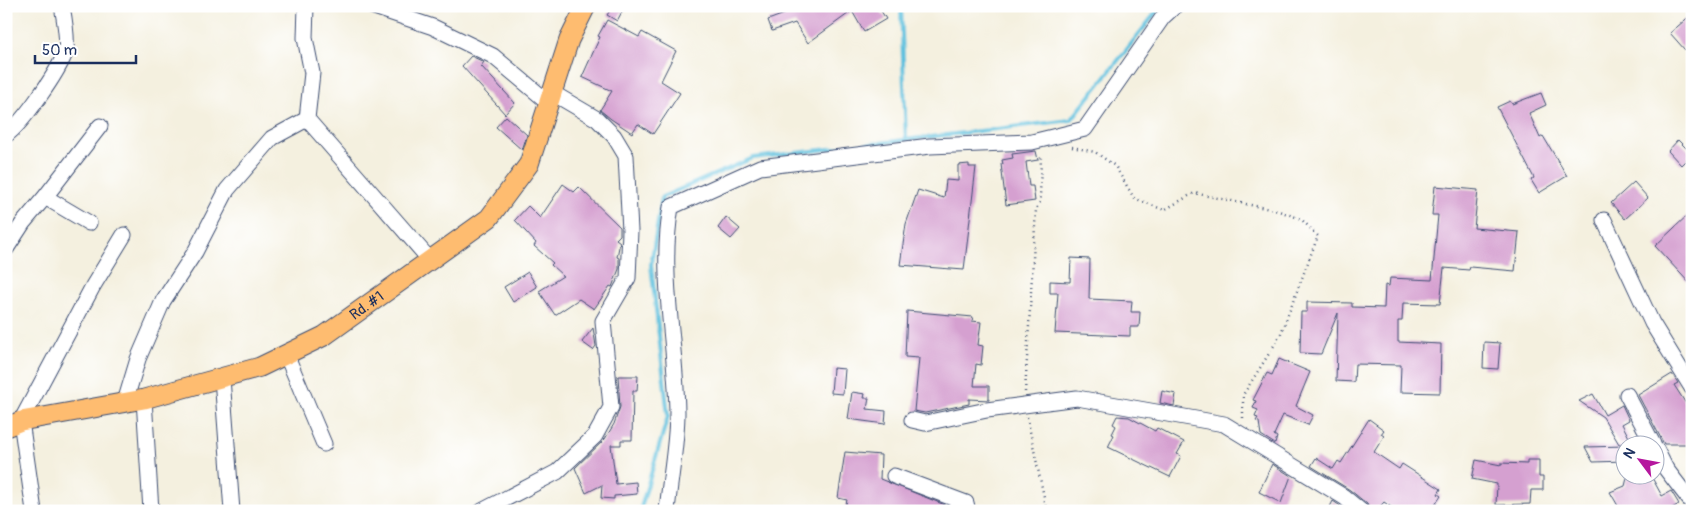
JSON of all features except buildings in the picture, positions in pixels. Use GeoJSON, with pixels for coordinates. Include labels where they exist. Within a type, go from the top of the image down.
{"type":"FeatureCollection","features":[{"type":"Feature","properties":{"kind":"main road","name":"Rd. #1"},"geometry":{"type":"LineString","coordinates":[[14,424],[144,399],[260,367],[324,336],[489,218],[529,164],[549,97],[569,40],[586,6]]}},
{"type":"Feature","properties":{"kind":"street"},"geometry":{"type":"LineString","coordinates":[[6,135],[15,128],[48,82],[66,52],[62,6]]}},
{"type":"Feature","properties":{"kind":"street"},"geometry":{"type":"LineString","coordinates":[[306,6],[304,38],[312,73],[307,118],[430,260]]}},
{"type":"Feature","properties":{"kind":"street"},"geometry":{"type":"LineString","coordinates":[[371,6],[433,27],[493,56],[549,97],[597,119],[614,136],[626,156],[630,231],[628,278],[603,321],[611,407],[595,436],[557,472],[482,511]]}},
{"type":"Feature","properties":{"kind":"street"},"geometry":{"type":"LineString","coordinates":[[667,511],[677,413],[668,301],[666,233],[671,207],[760,167],[930,146],[999,145],[1042,140],[1085,129],[1163,17],[1175,6]]}},
{"type":"Feature","properties":{"kind":"street"},"geometry":{"type":"LineString","coordinates":[[125,402],[138,359],[164,301],[195,252],[227,190],[272,138],[307,118]]}},
{"type":"Feature","properties":{"kind":"street"},"geometry":{"type":"LineString","coordinates":[[6,249],[22,223],[45,197],[100,126]]}},
{"type":"Feature","properties":{"kind":"street"},"geometry":{"type":"LineString","coordinates":[[45,197],[89,223]]}},
{"type":"Feature","properties":{"kind":"street"},"geometry":{"type":"LineString","coordinates":[[1604,220],[1652,323],[1692,388]]}},
{"type":"Feature","properties":{"kind":"street"},"geometry":{"type":"LineString","coordinates":[[34,511],[14,424],[124,235]]}},
{"type":"Feature","properties":{"kind":"street"},"geometry":{"type":"LineString","coordinates":[[286,354],[324,444]]}},
{"type":"Feature","properties":{"kind":"street"},"geometry":{"type":"LineString","coordinates":[[222,378],[232,511]]}},
{"type":"Feature","properties":{"kind":"street"},"geometry":{"type":"LineString","coordinates":[[1627,395],[1648,434]]}},
{"type":"Feature","properties":{"kind":"street"},"geometry":{"type":"LineString","coordinates":[[912,420],[925,423],[1024,404],[1077,398],[1224,424],[1244,438],[1344,497],[1361,511]]}},
{"type":"Feature","properties":{"kind":"street"},"geometry":{"type":"LineString","coordinates":[[144,399],[151,511]]}},
{"type":"Feature","properties":{"kind":"street"},"geometry":{"type":"LineString","coordinates":[[1666,469],[1688,500],[1692,499]]}},
{"type":"Feature","properties":{"kind":"street"},"geometry":{"type":"LineString","coordinates":[[894,476],[966,502],[968,511]]}},
{"type":"Feature","properties":{"kind":"path"},"geometry":{"type":"LineString","coordinates":[[1042,140],[1040,202],[1036,209],[1024,404],[1047,511]]}},
{"type":"Feature","properties":{"kind":"path"},"geometry":{"type":"LineString","coordinates":[[1068,146],[1095,152],[1115,166],[1134,198],[1164,210],[1194,193],[1279,211],[1302,219],[1318,236],[1280,336],[1243,395],[1244,438]]}},
{"type":"Feature","properties":{"kind":"waterway"},"geometry":{"type":"LineString","coordinates":[[901,6],[906,140]]}},
{"type":"Feature","properties":{"kind":"waterway"},"geometry":{"type":"LineString","coordinates":[[640,511],[668,416],[651,265],[662,197],[753,158],[1071,120],[1161,6]]}}]}
